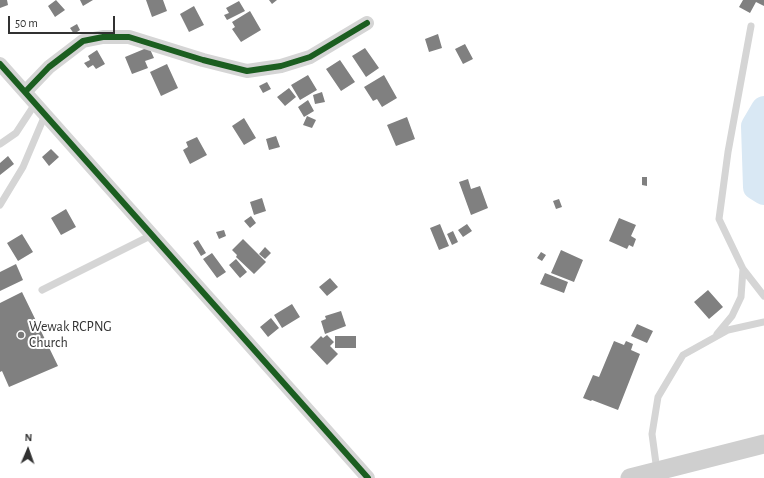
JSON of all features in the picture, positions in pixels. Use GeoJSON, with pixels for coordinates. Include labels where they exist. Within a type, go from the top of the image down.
{"type":"FeatureCollection","features":[{"type":"Feature","properties":{"kind":"main road"},"geometry":{"type":"LineString","coordinates":[[630,478],[764,444]]}},
{"type":"Feature","properties":{"kind":"street"},"geometry":{"type":"LineString","coordinates":[[25,92],[49,67],[83,42],[103,37],[129,37],[203,60],[247,71],[282,66],[310,57],[367,23]]}},
{"type":"Feature","properties":{"kind":"street"},"geometry":{"type":"LineString","coordinates":[[0,64],[368,478]]}},
{"type":"Feature","properties":{"kind":"lane"},"geometry":{"type":"LineString","coordinates":[[751,26],[728,152],[719,219],[743,269],[764,296]]}},
{"type":"Feature","properties":{"kind":"lane"},"geometry":{"type":"LineString","coordinates":[[0,144],[16,133],[35,104]]}},
{"type":"Feature","properties":{"kind":"lane"},"geometry":{"type":"LineString","coordinates":[[0,205],[23,167],[45,115]]}},
{"type":"Feature","properties":{"kind":"lane"},"geometry":{"type":"LineString","coordinates":[[42,290],[152,235]]}},
{"type":"Feature","properties":{"kind":"lane"},"geometry":{"type":"LineString","coordinates":[[715,337],[732,316],[741,297],[743,269]]}},
{"type":"Feature","properties":{"kind":"lane"},"geometry":{"type":"LineString","coordinates":[[657,472],[652,434],[658,397],[683,355],[728,330],[764,322]]}},
{"type":"Feature","properties":{"kind":"building"},"geometry":{"type":"Polygon","coordinates":[[[0,0],[7,0],[8,5],[0,8],[0,0]]]}},
{"type":"Feature","properties":{"kind":"building"},"geometry":{"type":"Polygon","coordinates":[[[56,0],[65,10],[55,17],[48,6],[56,0]]]}},
{"type":"Feature","properties":{"kind":"building"},"geometry":{"type":"Polygon","coordinates":[[[80,0],[93,0],[83,6],[80,0]]]}},
{"type":"Feature","properties":{"kind":"building"},"geometry":{"type":"Polygon","coordinates":[[[146,0],[163,0],[167,11],[152,17],[146,0]]]}},
{"type":"Feature","properties":{"kind":"building"},"geometry":{"type":"Polygon","coordinates":[[[269,0],[277,0],[272,4],[269,0]]]}},
{"type":"Feature","properties":{"kind":"building"},"geometry":{"type":"Polygon","coordinates":[[[743,0],[764,0],[764,6],[756,2],[750,13],[739,7],[743,0]]]}},
{"type":"Feature","properties":{"kind":"building"},"geometry":{"type":"Polygon","coordinates":[[[239,1],[245,11],[227,20],[224,15],[229,13],[226,8],[239,1]]]}},
{"type":"Feature","properties":{"kind":"building"},"geometry":{"type":"Polygon","coordinates":[[[194,6],[204,25],[189,32],[180,14],[194,6]]]}},
{"type":"Feature","properties":{"kind":"building"},"geometry":{"type":"Polygon","coordinates":[[[250,11],[261,30],[241,42],[232,29],[235,27],[232,22],[250,11]]]}},
{"type":"Feature","properties":{"kind":"building"},"geometry":{"type":"Polygon","coordinates":[[[77,24],[80,30],[74,34],[70,28],[77,24]]]}},
{"type":"Feature","properties":{"kind":"building"},"geometry":{"type":"Polygon","coordinates":[[[438,34],[442,48],[429,52],[425,39],[438,34]]]}},
{"type":"Feature","properties":{"kind":"building"},"geometry":{"type":"Polygon","coordinates":[[[465,44],[473,59],[463,64],[455,49],[465,44]]]}},
{"type":"Feature","properties":{"kind":"building"},"geometry":{"type":"Polygon","coordinates":[[[149,47],[154,58],[145,61],[148,68],[132,74],[125,57],[149,47]]]}},
{"type":"Feature","properties":{"kind":"building"},"geometry":{"type":"Polygon","coordinates":[[[365,48],[379,68],[366,77],[352,56],[365,48]]]}},
{"type":"Feature","properties":{"kind":"building"},"geometry":{"type":"Polygon","coordinates":[[[97,50],[105,64],[96,69],[93,65],[88,68],[84,63],[90,60],[88,56],[97,50]]]}},
{"type":"Feature","properties":{"kind":"building"},"geometry":{"type":"Polygon","coordinates":[[[340,60],[355,82],[341,91],[326,69],[340,60]]]}},
{"type":"Feature","properties":{"kind":"building"},"geometry":{"type":"Polygon","coordinates":[[[167,64],[178,88],[161,96],[150,72],[167,64]]]}},
{"type":"Feature","properties":{"kind":"building"},"geometry":{"type":"Polygon","coordinates":[[[308,75],[317,90],[300,100],[291,85],[308,75]]]}},
{"type":"Feature","properties":{"kind":"building"},"geometry":{"type":"Polygon","coordinates":[[[384,75],[397,98],[382,107],[377,99],[373,101],[364,87],[384,75]]]}},
{"type":"Feature","properties":{"kind":"building"},"geometry":{"type":"Polygon","coordinates":[[[267,82],[271,89],[263,93],[259,86],[267,82]]]}},
{"type":"Feature","properties":{"kind":"building"},"geometry":{"type":"Polygon","coordinates":[[[289,88],[296,97],[285,106],[277,97],[289,88]]]}},
{"type":"Feature","properties":{"kind":"building"},"geometry":{"type":"Polygon","coordinates":[[[322,92],[325,102],[315,104],[313,95],[322,92]]]}},
{"type":"Feature","properties":{"kind":"building"},"geometry":{"type":"Polygon","coordinates":[[[308,100],[314,111],[304,117],[298,107],[308,100]]]}},
{"type":"Feature","properties":{"kind":"building"},"geometry":{"type":"Polygon","coordinates":[[[307,116],[316,120],[312,128],[303,125],[307,116]]]}},
{"type":"Feature","properties":{"kind":"building"},"geometry":{"type":"Polygon","coordinates":[[[407,117],[415,139],[396,146],[387,125],[407,117]]]}},
{"type":"Feature","properties":{"kind":"building"},"geometry":{"type":"Polygon","coordinates":[[[244,118],[256,138],[244,145],[232,126],[244,118]]]}},
{"type":"Feature","properties":{"kind":"building"},"geometry":{"type":"Polygon","coordinates":[[[276,136],[280,147],[269,150],[266,139],[276,136]]]}},
{"type":"Feature","properties":{"kind":"building"},"geometry":{"type":"Polygon","coordinates":[[[197,137],[207,155],[190,164],[183,150],[188,147],[186,142],[197,137]]]}},
{"type":"Feature","properties":{"kind":"building"},"geometry":{"type":"Polygon","coordinates":[[[51,149],[59,157],[49,166],[42,157],[51,149]]]}},
{"type":"Feature","properties":{"kind":"building"},"geometry":{"type":"Polygon","coordinates":[[[8,156],[14,164],[0,175],[0,163],[8,156]]]}},
{"type":"Feature","properties":{"kind":"building"},"geometry":{"type":"Polygon","coordinates":[[[642,177],[647,177],[647,186],[642,185],[642,177]]]}},
{"type":"Feature","properties":{"kind":"building"},"geometry":{"type":"Polygon","coordinates":[[[468,179],[471,189],[480,186],[488,208],[471,215],[459,182],[468,179]]]}},
{"type":"Feature","properties":{"kind":"building"},"geometry":{"type":"Polygon","coordinates":[[[262,198],[266,211],[254,215],[250,202],[262,198]]]}},
{"type":"Feature","properties":{"kind":"building"},"geometry":{"type":"Polygon","coordinates":[[[559,199],[562,207],[556,209],[553,201],[559,199]]]}},
{"type":"Feature","properties":{"kind":"building"},"geometry":{"type":"Polygon","coordinates":[[[66,209],[76,227],[61,235],[51,218],[66,209]]]}},
{"type":"Feature","properties":{"kind":"building"},"geometry":{"type":"Polygon","coordinates":[[[251,216],[256,223],[250,228],[244,221],[251,216]]]}},
{"type":"Feature","properties":{"kind":"building"},"geometry":{"type":"Polygon","coordinates":[[[619,218],[636,225],[631,236],[636,239],[633,247],[629,245],[627,249],[609,241],[619,218]]]}},
{"type":"Feature","properties":{"kind":"building"},"geometry":{"type":"Polygon","coordinates":[[[440,224],[449,246],[439,250],[430,228],[440,224]]]}},
{"type":"Feature","properties":{"kind":"building"},"geometry":{"type":"Polygon","coordinates":[[[467,224],[472,231],[463,237],[458,230],[467,224]]]}},
{"type":"Feature","properties":{"kind":"building"},"geometry":{"type":"Polygon","coordinates":[[[224,230],[226,236],[219,239],[216,232],[224,230]]]}},
{"type":"Feature","properties":{"kind":"building"},"geometry":{"type":"Polygon","coordinates":[[[453,231],[458,242],[452,245],[447,234],[453,231]]]}},
{"type":"Feature","properties":{"kind":"building"},"geometry":{"type":"Polygon","coordinates":[[[22,234],[33,252],[18,261],[7,243],[22,234]]]}},
{"type":"Feature","properties":{"kind":"building"},"geometry":{"type":"Polygon","coordinates":[[[243,239],[266,262],[254,274],[236,257],[237,255],[232,250],[243,239]]]}},
{"type":"Feature","properties":{"kind":"building"},"geometry":{"type":"Polygon","coordinates":[[[198,240],[206,253],[201,256],[193,243],[198,240]]]}},
{"type":"Feature","properties":{"kind":"building"},"geometry":{"type":"Polygon","coordinates":[[[265,247],[271,253],[265,259],[259,254],[265,247]]]}},
{"type":"Feature","properties":{"kind":"building"},"geometry":{"type":"Polygon","coordinates":[[[561,250],[583,260],[574,282],[551,273],[561,250]]]}},
{"type":"Feature","properties":{"kind":"building"},"geometry":{"type":"Polygon","coordinates":[[[541,252],[546,255],[542,261],[537,258],[541,252]]]}},
{"type":"Feature","properties":{"kind":"building"},"geometry":{"type":"Polygon","coordinates":[[[212,253],[226,272],[217,278],[203,259],[212,253]]]}},
{"type":"Feature","properties":{"kind":"building"},"geometry":{"type":"Polygon","coordinates":[[[236,259],[247,272],[240,278],[229,265],[236,259]]]}},
{"type":"Feature","properties":{"kind":"building"},"geometry":{"type":"Polygon","coordinates":[[[16,264],[23,280],[0,291],[0,272],[16,264]]]}},
{"type":"Feature","properties":{"kind":"building"},"geometry":{"type":"Polygon","coordinates":[[[545,273],[568,282],[564,293],[540,284],[545,273]]]}},
{"type":"Feature","properties":{"kind":"building"},"geometry":{"type":"Polygon","coordinates":[[[330,278],[338,287],[327,296],[319,287],[330,278]]]}},
{"type":"Feature","properties":{"kind":"building"},"geometry":{"type":"Polygon","coordinates":[[[708,290],[723,307],[709,319],[694,302],[708,290]]]}},
{"type":"Feature","properties":{"kind":"building","name":"Wewak RCPNG Church"},"geometry":{"type":"Polygon","coordinates":[[[22,292],[58,366],[9,387],[2,371],[0,372],[0,303],[22,292]]]}},
{"type":"Feature","properties":{"kind":"building"},"geometry":{"type":"Polygon","coordinates":[[[292,304],[300,317],[282,328],[274,315],[292,304]]]}},
{"type":"Feature","properties":{"kind":"building"},"geometry":{"type":"Polygon","coordinates":[[[341,311],[346,326],[325,334],[321,321],[326,319],[325,316],[341,311]]]}},
{"type":"Feature","properties":{"kind":"building"},"geometry":{"type":"Polygon","coordinates":[[[271,318],[279,328],[268,337],[260,327],[271,318]]]}},
{"type":"Feature","properties":{"kind":"building"},"geometry":{"type":"Polygon","coordinates":[[[637,324],[653,331],[647,343],[631,336],[637,324]]]}},
{"type":"Feature","properties":{"kind":"building"},"geometry":{"type":"Polygon","coordinates":[[[327,335],[334,342],[330,346],[338,354],[327,365],[310,347],[321,336],[323,338],[327,335]]]}},
{"type":"Feature","properties":{"kind":"building"},"geometry":{"type":"Polygon","coordinates":[[[335,336],[356,336],[356,348],[335,348],[335,336]]]}},
{"type":"Feature","properties":{"kind":"building"},"geometry":{"type":"Polygon","coordinates":[[[614,341],[624,345],[626,341],[633,344],[631,350],[640,354],[618,410],[583,398],[593,375],[599,377],[614,341]]]}},
{"type":"Feature","properties":{"kind":"waterway"},"geometry":{"type":"LineString","coordinates":[[764,109],[754,126],[756,187],[764,192]]}},
{"type":"Feature","properties":{"kind":"cycle path"},"geometry":{"type":"LineString","coordinates":[[25,92],[49,67],[83,41],[103,37],[129,37],[203,60],[247,71],[281,66],[310,57],[367,23]]}},
{"type":"Feature","properties":{"kind":"cycle path"},"geometry":{"type":"LineString","coordinates":[[0,64],[368,478]]}},
{"type":"Feature","properties":{"kind":"place","name":"Wewak RCPNG Church"},"geometry":{"type":"Point","coordinates":[21,335]}}]}
